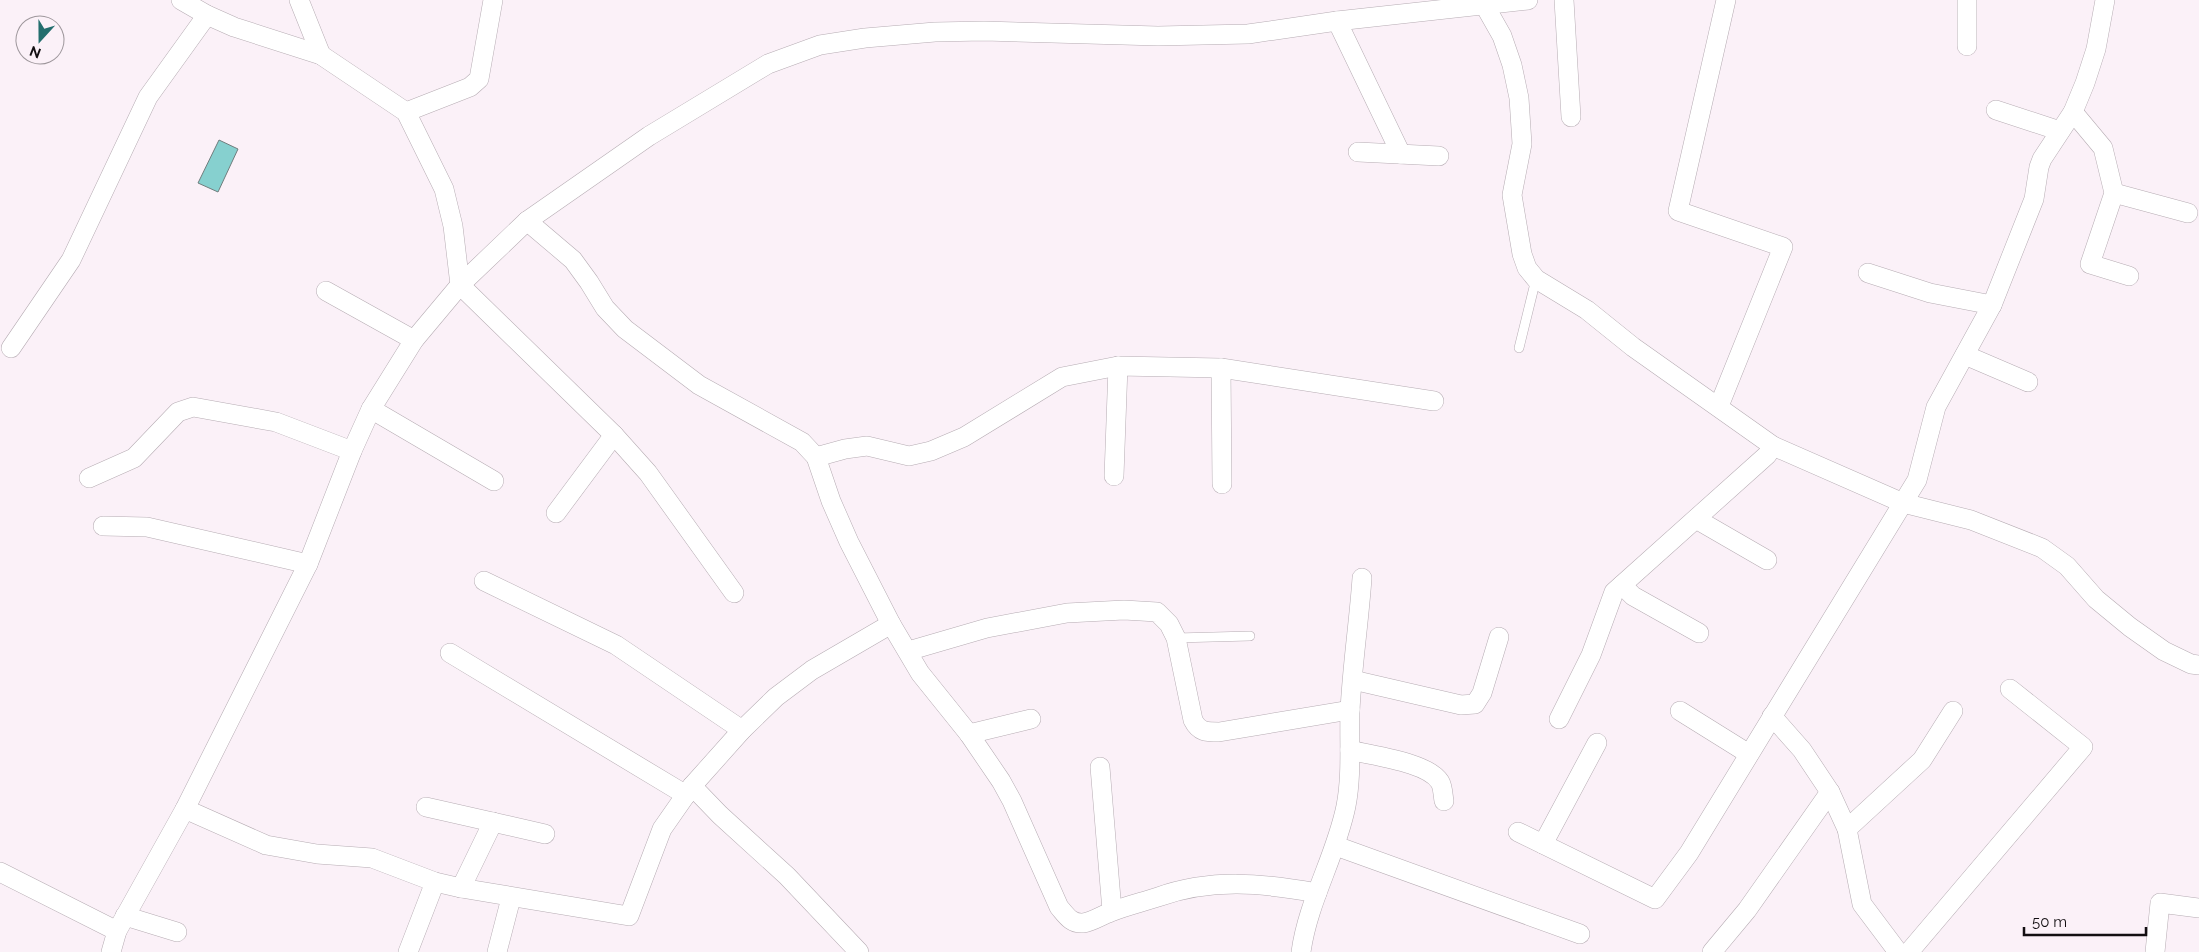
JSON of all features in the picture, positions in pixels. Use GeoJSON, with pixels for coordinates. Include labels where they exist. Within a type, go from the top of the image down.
{"type":"FeatureCollection","features":[{"type":"Feature","properties":{"kind":"street"},"geometry":{"type":"LineString","coordinates":[[181,0],[207,15],[234,27],[320,55],[406,112],[444,189],[453,226],[460,285],[614,435],[648,473],[734,593]]}},
{"type":"Feature","properties":{"kind":"street"},"geometry":{"type":"LineString","coordinates":[[299,0],[320,55]]}},
{"type":"Feature","properties":{"kind":"street"},"geometry":{"type":"LineString","coordinates":[[406,112],[470,87],[479,79],[493,0]]}},
{"type":"Feature","properties":{"kind":"street"},"geometry":{"type":"LineString","coordinates":[[111,952],[121,923],[185,809],[308,564],[352,451],[371,409],[414,340],[460,285],[527,221],[640,142],[719,92],[768,64],[820,45],[865,38],[935,32],[984,31],[1158,36],[1248,34],[1399,11],[1485,6],[1528,0]]}},
{"type":"Feature","properties":{"kind":"street"},"geometry":{"type":"LineString","coordinates":[[1564,0],[1571,117]]}},
{"type":"Feature","properties":{"kind":"street"},"geometry":{"type":"LineString","coordinates":[[1719,406],[1783,247],[1678,211],[1726,0]]}},
{"type":"Feature","properties":{"kind":"street"},"geometry":{"type":"LineString","coordinates":[[1967,0],[1967,46]]}},
{"type":"Feature","properties":{"kind":"street"},"geometry":{"type":"LineString","coordinates":[[1518,832],[1655,899],[1689,853],[1917,480],[1936,407],[1992,305],[2034,200],[2042,159],[2073,112],[2085,83],[2096,49],[2105,0]]}},
{"type":"Feature","properties":{"kind":"street"},"geometry":{"type":"LineString","coordinates":[[1485,6],[1502,36],[1512,65],[1519,98],[1522,144],[1512,195],[1522,254],[1527,268],[1536,279],[1587,310],[1633,347],[1774,446],[1903,503],[1971,520],[2042,548],[2067,566],[2096,599],[2130,626],[2164,651],[2191,664],[2199,665]]}},
{"type":"Feature","properties":{"kind":"street"},"geometry":{"type":"LineString","coordinates":[[12,348],[71,260],[148,97],[207,15]]}},
{"type":"Feature","properties":{"kind":"street"},"geometry":{"type":"LineString","coordinates":[[1338,21],[1401,154]]}},
{"type":"Feature","properties":{"kind":"street"},"geometry":{"type":"LineString","coordinates":[[1996,110],[2060,131]]}},
{"type":"Feature","properties":{"kind":"street"},"geometry":{"type":"LineString","coordinates":[[2073,112],[2103,148],[2114,193],[2090,264],[2129,276]]}},
{"type":"Feature","properties":{"kind":"street"},"geometry":{"type":"LineString","coordinates":[[1358,152],[1439,156]]}},
{"type":"Feature","properties":{"kind":"street"},"geometry":{"type":"LineString","coordinates":[[2114,193],[2188,213]]}},
{"type":"Feature","properties":{"kind":"street"},"geometry":{"type":"LineString","coordinates":[[527,221],[573,260],[590,282],[605,308],[625,329],[699,385],[802,442],[816,457],[831,500],[849,542],[891,624],[920,673],[969,734],[1012,801],[1059,906],[1068,918],[1076,923],[1085,923],[1112,911],[1200,885],[1259,884],[1316,893]]}},
{"type":"Feature","properties":{"kind":"street"},"geometry":{"type":"LineString","coordinates":[[1868,273],[1930,293],[1992,305]]}},
{"type":"Feature","properties":{"kind":"street"},"geometry":{"type":"LineString","coordinates":[[326,291],[414,340]]}},
{"type":"Feature","properties":{"kind":"street"},"geometry":{"type":"LineString","coordinates":[[1965,355],[2028,382]]}},
{"type":"Feature","properties":{"kind":"street"},"geometry":{"type":"LineString","coordinates":[[816,457],[845,449],[867,446],[909,456],[931,450],[964,437],[1062,378],[1118,366],[1221,368],[1434,401]]}},
{"type":"Feature","properties":{"kind":"street"},"geometry":{"type":"LineString","coordinates":[[1114,476],[1118,366]]}},
{"type":"Feature","properties":{"kind":"street"},"geometry":{"type":"LineString","coordinates":[[1221,368],[1222,484]]}},
{"type":"Feature","properties":{"kind":"street"},"geometry":{"type":"LineString","coordinates":[[89,478],[134,458],[178,412],[193,407],[276,422],[352,451]]}},
{"type":"Feature","properties":{"kind":"street"},"geometry":{"type":"LineString","coordinates":[[371,409],[494,481]]}},
{"type":"Feature","properties":{"kind":"street"},"geometry":{"type":"LineString","coordinates":[[556,512],[614,435]]}},
{"type":"Feature","properties":{"kind":"street"},"geometry":{"type":"LineString","coordinates":[[1559,719],[1591,655],[1614,592],[1768,454],[1774,446]]}},
{"type":"Feature","properties":{"kind":"street"},"geometry":{"type":"LineString","coordinates":[[1696,519],[1767,560]]}},
{"type":"Feature","properties":{"kind":"street"},"geometry":{"type":"LineString","coordinates":[[103,526],[147,528],[308,564]]}},
{"type":"Feature","properties":{"kind":"street"},"geometry":{"type":"LineString","coordinates":[[1301,952],[1316,893],[1336,846],[1346,805],[1350,750],[1350,710],[1362,578]]}},
{"type":"Feature","properties":{"kind":"street"},"geometry":{"type":"LineString","coordinates":[[484,581],[616,645],[742,730]]}},
{"type":"Feature","properties":{"kind":"street"},"geometry":{"type":"LineString","coordinates":[[1622,585],[1633,596],[1699,633]]}},
{"type":"Feature","properties":{"kind":"street"},"geometry":{"type":"LineString","coordinates":[[908,651],[987,628],[1067,613],[1124,610],[1157,612],[1169,624],[1176,638],[1193,720],[1197,728],[1205,732],[1219,732],[1350,710]]}},
{"type":"Feature","properties":{"kind":"street"},"geometry":{"type":"LineString","coordinates":[[185,809],[266,845],[317,854],[372,858],[435,882],[461,888],[511,898],[629,916],[662,829],[689,790],[742,730],[776,697],[812,670],[891,624]]}},
{"type":"Feature","properties":{"kind":"street"},"geometry":{"type":"LineString","coordinates":[[1353,680],[1461,705],[1475,704],[1482,693],[1498,637]]}},
{"type":"Feature","properties":{"kind":"street"},"geometry":{"type":"LineString","coordinates":[[450,653],[689,790],[720,815],[787,876],[859,952]]}},
{"type":"Feature","properties":{"kind":"street"},"geometry":{"type":"LineString","coordinates":[[1910,952],[2083,747],[2010,689]]}},
{"type":"Feature","properties":{"kind":"street"},"geometry":{"type":"LineString","coordinates":[[1680,711],[1749,754]]}},
{"type":"Feature","properties":{"kind":"street"},"geometry":{"type":"LineString","coordinates":[[1847,829],[1922,760],[1952,711]]}},
{"type":"Feature","properties":{"kind":"street"},"geometry":{"type":"LineString","coordinates":[[1772,716],[1802,750],[1830,792],[1847,829],[1862,904],[1898,952]]}},
{"type":"Feature","properties":{"kind":"street"},"geometry":{"type":"LineString","coordinates":[[969,734],[1031,719]]}},
{"type":"Feature","properties":{"kind":"street"},"geometry":{"type":"LineString","coordinates":[[1543,844],[1597,743]]}},
{"type":"Feature","properties":{"kind":"street"},"geometry":{"type":"LineString","coordinates":[[1350,750],[1414,765],[1431,772],[1441,783],[1444,802]]}},
{"type":"Feature","properties":{"kind":"street"},"geometry":{"type":"LineString","coordinates":[[1100,767],[1112,911]]}},
{"type":"Feature","properties":{"kind":"street"},"geometry":{"type":"LineString","coordinates":[[1712,952],[1747,910],[1830,792]]}},
{"type":"Feature","properties":{"kind":"street"},"geometry":{"type":"LineString","coordinates":[[426,807],[545,834]]}},
{"type":"Feature","properties":{"kind":"street"},"geometry":{"type":"LineString","coordinates":[[461,888],[494,822]]}},
{"type":"Feature","properties":{"kind":"street"},"geometry":{"type":"LineString","coordinates":[[1336,846],[1580,934]]}},
{"type":"Feature","properties":{"kind":"street"},"geometry":{"type":"LineString","coordinates":[[0,872],[121,923],[177,932]]}},
{"type":"Feature","properties":{"kind":"street"},"geometry":{"type":"LineString","coordinates":[[408,952],[435,882]]}},
{"type":"Feature","properties":{"kind":"street"},"geometry":{"type":"LineString","coordinates":[[497,952],[511,898]]}},
{"type":"Feature","properties":{"kind":"street"},"geometry":{"type":"LineString","coordinates":[[2155,952],[2160,904],[2199,908]]}},
{"type":"Feature","properties":{"kind":"lane"},"geometry":{"type":"LineString","coordinates":[[1519,348],[1536,279]]}},
{"type":"Feature","properties":{"kind":"lane"},"geometry":{"type":"LineString","coordinates":[[1176,638],[1250,636]]}},
{"type":"Feature","properties":{"kind":"building"},"geometry":{"type":"Polygon","coordinates":[[[219,140],[238,149],[218,192],[198,183],[219,140]]]}}]}
